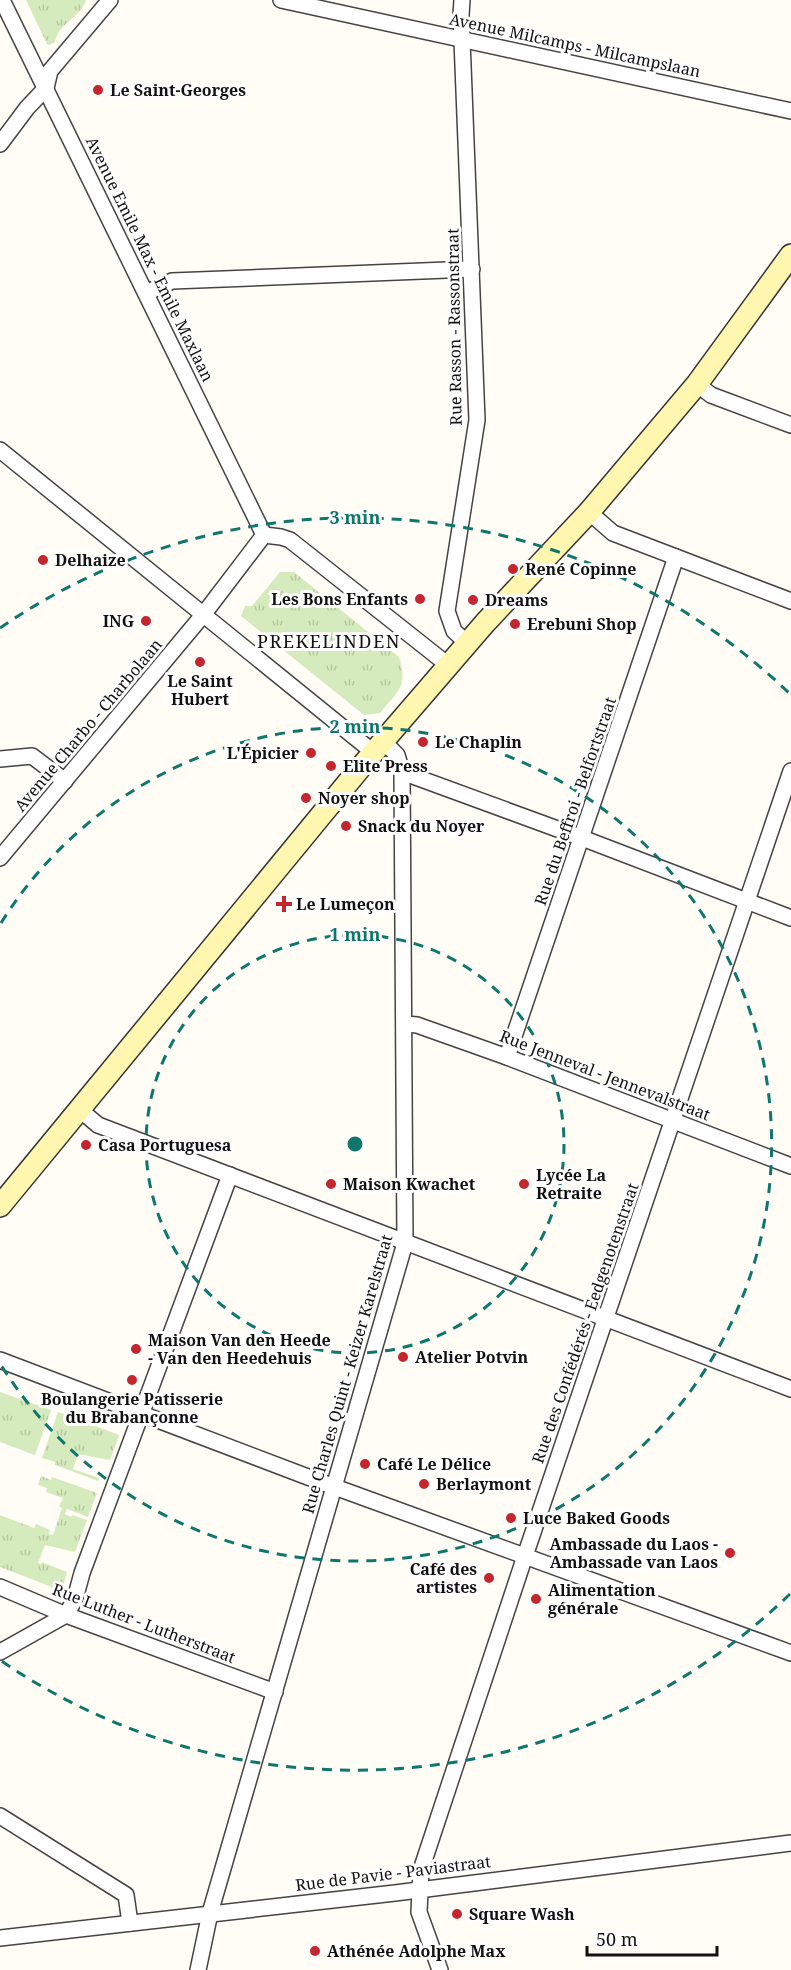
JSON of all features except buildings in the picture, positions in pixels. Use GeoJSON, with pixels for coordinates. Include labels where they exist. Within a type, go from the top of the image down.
{"type":"FeatureCollection","features":[{"type":"Feature","properties":{"kind":"street","name":"Avenue Emile Max - Emile Maxlaan"},"geometry":{"type":"LineString","coordinates":[[2,0],[264,535]]}},
{"type":"Feature","properties":{"kind":"street"},"geometry":{"type":"LineString","coordinates":[[0,144],[27,108],[46,88],[50,71],[110,0]]}},
{"type":"Feature","properties":{"kind":"street","name":"Avenue Milcamps - Milcampslaan"},"geometry":{"type":"LineString","coordinates":[[281,0],[791,111]]}},
{"type":"Feature","properties":{"kind":"street","name":"Rue Rasson - Rassonstraat"},"geometry":{"type":"LineString","coordinates":[[462,0],[477,420],[447,611],[454,631],[467,644]]}},
{"type":"Feature","properties":{"kind":"street"},"geometry":{"type":"LineString","coordinates":[[0,1206],[378,746],[448,665],[589,512],[697,384],[791,255]]}},
{"type":"Feature","properties":{"kind":"street"},"geometry":{"type":"LineString","coordinates":[[146,293],[172,281],[472,268]]}},
{"type":"Feature","properties":{"kind":"street"},"geometry":{"type":"LineString","coordinates":[[697,384],[711,395],[791,425]]}},
{"type":"Feature","properties":{"kind":"street","name":"Rue Charles Quint - Keizer Karelstraat"},"geometry":{"type":"LineString","coordinates":[[0,450],[203,615],[378,746],[397,755],[402,772],[405,1243],[210,1913],[198,1970]]}},
{"type":"Feature","properties":{"kind":"street"},"geometry":{"type":"LineString","coordinates":[[589,512],[613,533],[791,601]]}},
{"type":"Feature","properties":{"kind":"street"},"geometry":{"type":"LineString","coordinates":[[264,535],[290,540],[448,665]]}},
{"type":"Feature","properties":{"kind":"street","name":"Avenue Charbo - Charbolaan"},"geometry":{"type":"LineString","coordinates":[[0,858],[203,615],[264,535]]}},
{"type":"Feature","properties":{"kind":"street","name":"Rue du Beffroi - Belfortstraat"},"geometry":{"type":"LineString","coordinates":[[507,1056],[676,557]]}},
{"type":"Feature","properties":{"kind":"street"},"geometry":{"type":"LineString","coordinates":[[0,759],[32,756],[65,782]]}},
{"type":"Feature","properties":{"kind":"street","name":"Rue des Confédérés - Eedgenotenstraat"},"geometry":{"type":"LineString","coordinates":[[440,1970],[420,1912],[422,1869],[525,1556],[791,771]]}},
{"type":"Feature","properties":{"kind":"street"},"geometry":{"type":"LineString","coordinates":[[402,772],[791,918]]}},
{"type":"Feature","properties":{"kind":"street","name":"Rue Jenneval - Jennevalstraat"},"geometry":{"type":"LineString","coordinates":[[405,1024],[417,1025],[507,1056],[791,1166]]}},
{"type":"Feature","properties":{"kind":"street"},"geometry":{"type":"LineString","coordinates":[[79,1108],[98,1125],[791,1389]]}},
{"type":"Feature","properties":{"kind":"street"},"geometry":{"type":"LineString","coordinates":[[0,1652],[66,1615],[75,1599],[82,1573],[230,1175]]}},
{"type":"Feature","properties":{"kind":"street"},"geometry":{"type":"LineString","coordinates":[[0,1360],[335,1487],[791,1653]]}},
{"type":"Feature","properties":{"kind":"street","name":"Rue Luther - Lutherstraat"},"geometry":{"type":"LineString","coordinates":[[0,1587],[66,1615],[275,1692]]}},
{"type":"Feature","properties":{"kind":"street"},"geometry":{"type":"LineString","coordinates":[[0,1815],[126,1895],[130,1923]]}},
{"type":"Feature","properties":{"kind":"street","name":"Rue de Pavie - Paviastraat"},"geometry":{"type":"LineString","coordinates":[[0,1938],[791,1843]]}},
{"type":"Feature","properties":{"kind":"green space"},"geometry":{"type":"Polygon","coordinates":[[[26,0],[86,0],[79,12],[60,30],[55,42],[50,45],[47,44],[26,0]]]}},
{"type":"Feature","properties":{"kind":"green space"},"geometry":{"type":"Polygon","coordinates":[[[280,572],[294,572],[399,657],[402,667],[400,688],[380,713],[364,715],[241,616],[245,606],[252,606],[280,572]]]}},
{"type":"Feature","properties":{"kind":"green space"},"geometry":{"type":"Polygon","coordinates":[[[0,1392],[51,1410],[35,1455],[0,1442],[0,1392]]]}},
{"type":"Feature","properties":{"kind":"green space"},"geometry":{"type":"Polygon","coordinates":[[[58,1412],[119,1435],[110,1460],[78,1454],[73,1469],[99,1478],[98,1481],[42,1458],[58,1412]]]}},
{"type":"Feature","properties":{"kind":"green space"},"geometry":{"type":"Polygon","coordinates":[[[41,1476],[51,1480],[52,1477],[97,1493],[88,1517],[67,1509],[65,1514],[87,1520],[75,1552],[45,1545],[38,1563],[42,1562],[67,1572],[62,1591],[0,1567],[0,1515],[34,1528],[36,1524],[50,1530],[49,1534],[53,1535],[63,1498],[46,1492],[47,1488],[38,1485],[41,1476]]]}},
{"type":"Feature","properties":{"kind":"place","name":"Le Saint-Georges"},"geometry":{"type":"Point","coordinates":[98,90]}},
{"type":"Feature","properties":{"kind":"place","name":"Delhaize"},"geometry":{"type":"Point","coordinates":[43,560]}},
{"type":"Feature","properties":{"kind":"place","name":"René Copinne"},"geometry":{"type":"Point","coordinates":[513,569]}},
{"type":"Feature","properties":{"kind":"place","name":"Les Bons Enfants"},"geometry":{"type":"Point","coordinates":[420,599]}},
{"type":"Feature","properties":{"kind":"place","name":"Dreams"},"geometry":{"type":"Point","coordinates":[473,600]}},
{"type":"Feature","properties":{"kind":"place","name":"ING"},"geometry":{"type":"Point","coordinates":[146,621]}},
{"type":"Feature","properties":{"kind":"place","name":"Erebuni Shop"},"geometry":{"type":"Point","coordinates":[515,624]}},
{"type":"Feature","properties":{"kind":"place","name":"Le Saint Hubert"},"geometry":{"type":"Point","coordinates":[200,662]}},
{"type":"Feature","properties":{"kind":"place","name":"Le Chaplin"},"geometry":{"type":"Point","coordinates":[423,742]}},
{"type":"Feature","properties":{"kind":"place","name":"L'Épicier"},"geometry":{"type":"Point","coordinates":[311,753]}},
{"type":"Feature","properties":{"kind":"place","name":"Elite Press"},"geometry":{"type":"Point","coordinates":[331,766]}},
{"type":"Feature","properties":{"kind":"place","name":"Noyer shop"},"geometry":{"type":"Point","coordinates":[306,798]}},
{"type":"Feature","properties":{"kind":"place","name":"Snack du Noyer"},"geometry":{"type":"Point","coordinates":[346,826]}},
{"type":"Feature","properties":{"kind":"place","name":"Le Lumeçon"},"geometry":{"type":"Point","coordinates":[284,904]}},
{"type":"Feature","properties":{"kind":"place","name":"Casa Portuguesa"},"geometry":{"type":"Point","coordinates":[86,1145]}},
{"type":"Feature","properties":{"kind":"place","name":"Maison Kwachet"},"geometry":{"type":"Point","coordinates":[331,1184]}},
{"type":"Feature","properties":{"kind":"place","name":"Lycée La Retraite"},"geometry":{"type":"Point","coordinates":[524,1184]}},
{"type":"Feature","properties":{"kind":"place","name":"Maison Van den Heede - Van den Heedehuis"},"geometry":{"type":"Point","coordinates":[136,1349]}},
{"type":"Feature","properties":{"kind":"place","name":"Atelier Potvin"},"geometry":{"type":"Point","coordinates":[403,1357]}},
{"type":"Feature","properties":{"kind":"place","name":"Boulangerie Patisserie du Brabançonne"},"geometry":{"type":"Point","coordinates":[132,1380]}},
{"type":"Feature","properties":{"kind":"place","name":"Café Le Délice"},"geometry":{"type":"Point","coordinates":[365,1464]}},
{"type":"Feature","properties":{"kind":"place","name":"Berlaymont"},"geometry":{"type":"Point","coordinates":[424,1484]}},
{"type":"Feature","properties":{"kind":"place","name":"Luce Baked Goods"},"geometry":{"type":"Point","coordinates":[511,1518]}},
{"type":"Feature","properties":{"kind":"place","name":"Ambassade du Laos - Ambassade van Laos"},"geometry":{"type":"Point","coordinates":[730,1553]}},
{"type":"Feature","properties":{"kind":"place","name":"Café des artistes"},"geometry":{"type":"Point","coordinates":[489,1578]}},
{"type":"Feature","properties":{"kind":"place","name":"Alimentation générale"},"geometry":{"type":"Point","coordinates":[536,1599]}},
{"type":"Feature","properties":{"kind":"place","name":"Square Wash"},"geometry":{"type":"Point","coordinates":[457,1914]}},
{"type":"Feature","properties":{"kind":"place","name":"Athénée Adolphe Max"},"geometry":{"type":"Point","coordinates":[315,1951]}},
{"type":"Feature","properties":{"kind":"district","name":"PREKELINDEN"},"geometry":{"type":"Point","coordinates":[329,642]}}]}
